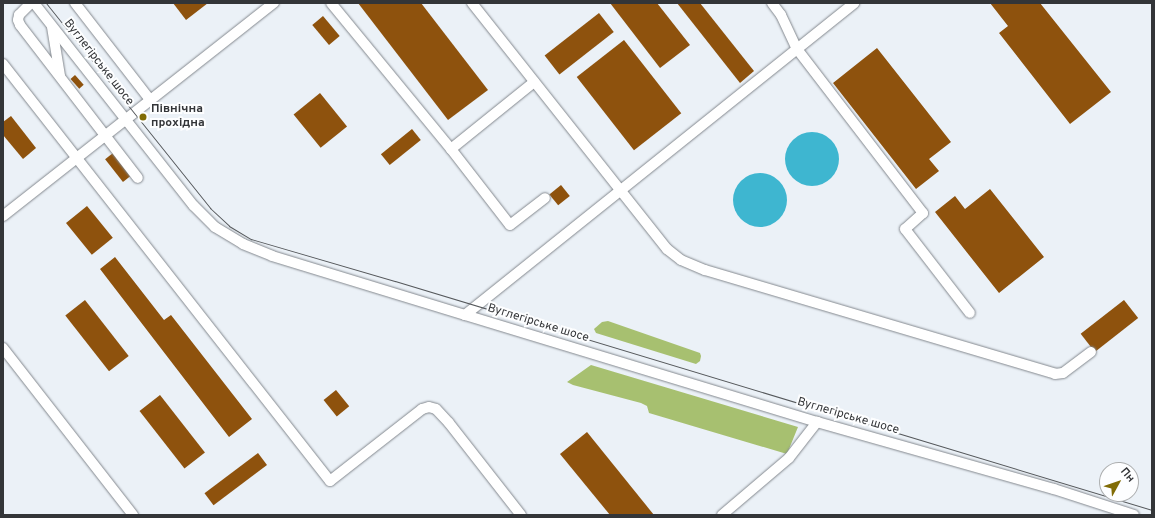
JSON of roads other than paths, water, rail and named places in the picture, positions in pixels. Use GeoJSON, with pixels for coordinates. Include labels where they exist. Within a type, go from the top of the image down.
{"type":"FeatureCollection","features":[{"type":"Feature","properties":{"kind":"street"},"geometry":{"type":"LineString","coordinates":[[31,3],[22,11],[18,20],[60,78],[138,178]]}},
{"type":"Feature","properties":{"kind":"street","name":"Вуглегірське шосе"},"geometry":{"type":"LineString","coordinates":[[34,3],[194,206],[215,227],[230,237],[272,256],[817,422],[1054,489],[1134,515]]}},
{"type":"Feature","properties":{"kind":"street"},"geometry":{"type":"LineString","coordinates":[[75,3],[151,101]]}},
{"type":"Feature","properties":{"kind":"street"},"geometry":{"type":"LineString","coordinates":[[3,216],[274,3]]}},
{"type":"Feature","properties":{"kind":"street"},"geometry":{"type":"LineString","coordinates":[[331,3],[451,148],[510,225],[545,198]]}},
{"type":"Feature","properties":{"kind":"street"},"geometry":{"type":"LineString","coordinates":[[472,3],[620,192],[667,249],[681,260],[705,270],[1055,374],[1063,373],[1091,352]]}},
{"type":"Feature","properties":{"kind":"street"},"geometry":{"type":"LineString","coordinates":[[772,3],[784,20],[797,49],[923,213],[905,228],[970,313]]}},
{"type":"Feature","properties":{"kind":"street"},"geometry":{"type":"LineString","coordinates":[[465,315],[854,3]]}},
{"type":"Feature","properties":{"kind":"street"},"geometry":{"type":"LineString","coordinates":[[52,25],[60,78]]}},
{"type":"Feature","properties":{"kind":"street"},"geometry":{"type":"LineString","coordinates":[[3,64],[330,482],[422,409],[429,407],[436,409],[449,423],[521,515]]}},
{"type":"Feature","properties":{"kind":"street"},"geometry":{"type":"LineString","coordinates":[[451,148],[534,82]]}},
{"type":"Feature","properties":{"kind":"street"},"geometry":{"type":"LineString","coordinates":[[3,348],[133,515]]}},
{"type":"Feature","properties":{"kind":"street"},"geometry":{"type":"LineString","coordinates":[[722,515],[790,458],[817,422]]}},
{"type":"Feature","properties":{"kind":"water"},"geometry":{"type":"Polygon","coordinates":[[[812,132],[822,134],[831,140],[837,149],[839,159],[837,169],[831,178],[822,184],[812,186],[802,184],[793,178],[787,169],[785,159],[787,149],[793,140],[802,134],[812,132]]]}},
{"type":"Feature","properties":{"kind":"water"},"geometry":{"type":"Polygon","coordinates":[[[760,173],[770,175],[779,181],[785,190],[787,200],[785,210],[779,219],[770,225],[760,227],[750,225],[741,219],[735,210],[733,200],[735,190],[741,181],[750,175],[760,173]]]}},
{"type":"Feature","properties":{"kind":"tram line"},"geometry":{"type":"LineString","coordinates":[[46,3],[210,208],[229,226],[251,239],[395,281],[1152,510]]}},
{"type":"Feature","properties":{"kind":"place","name":"Північна прохідна"},"geometry":{"type":"Point","coordinates":[143,117]}}]}
